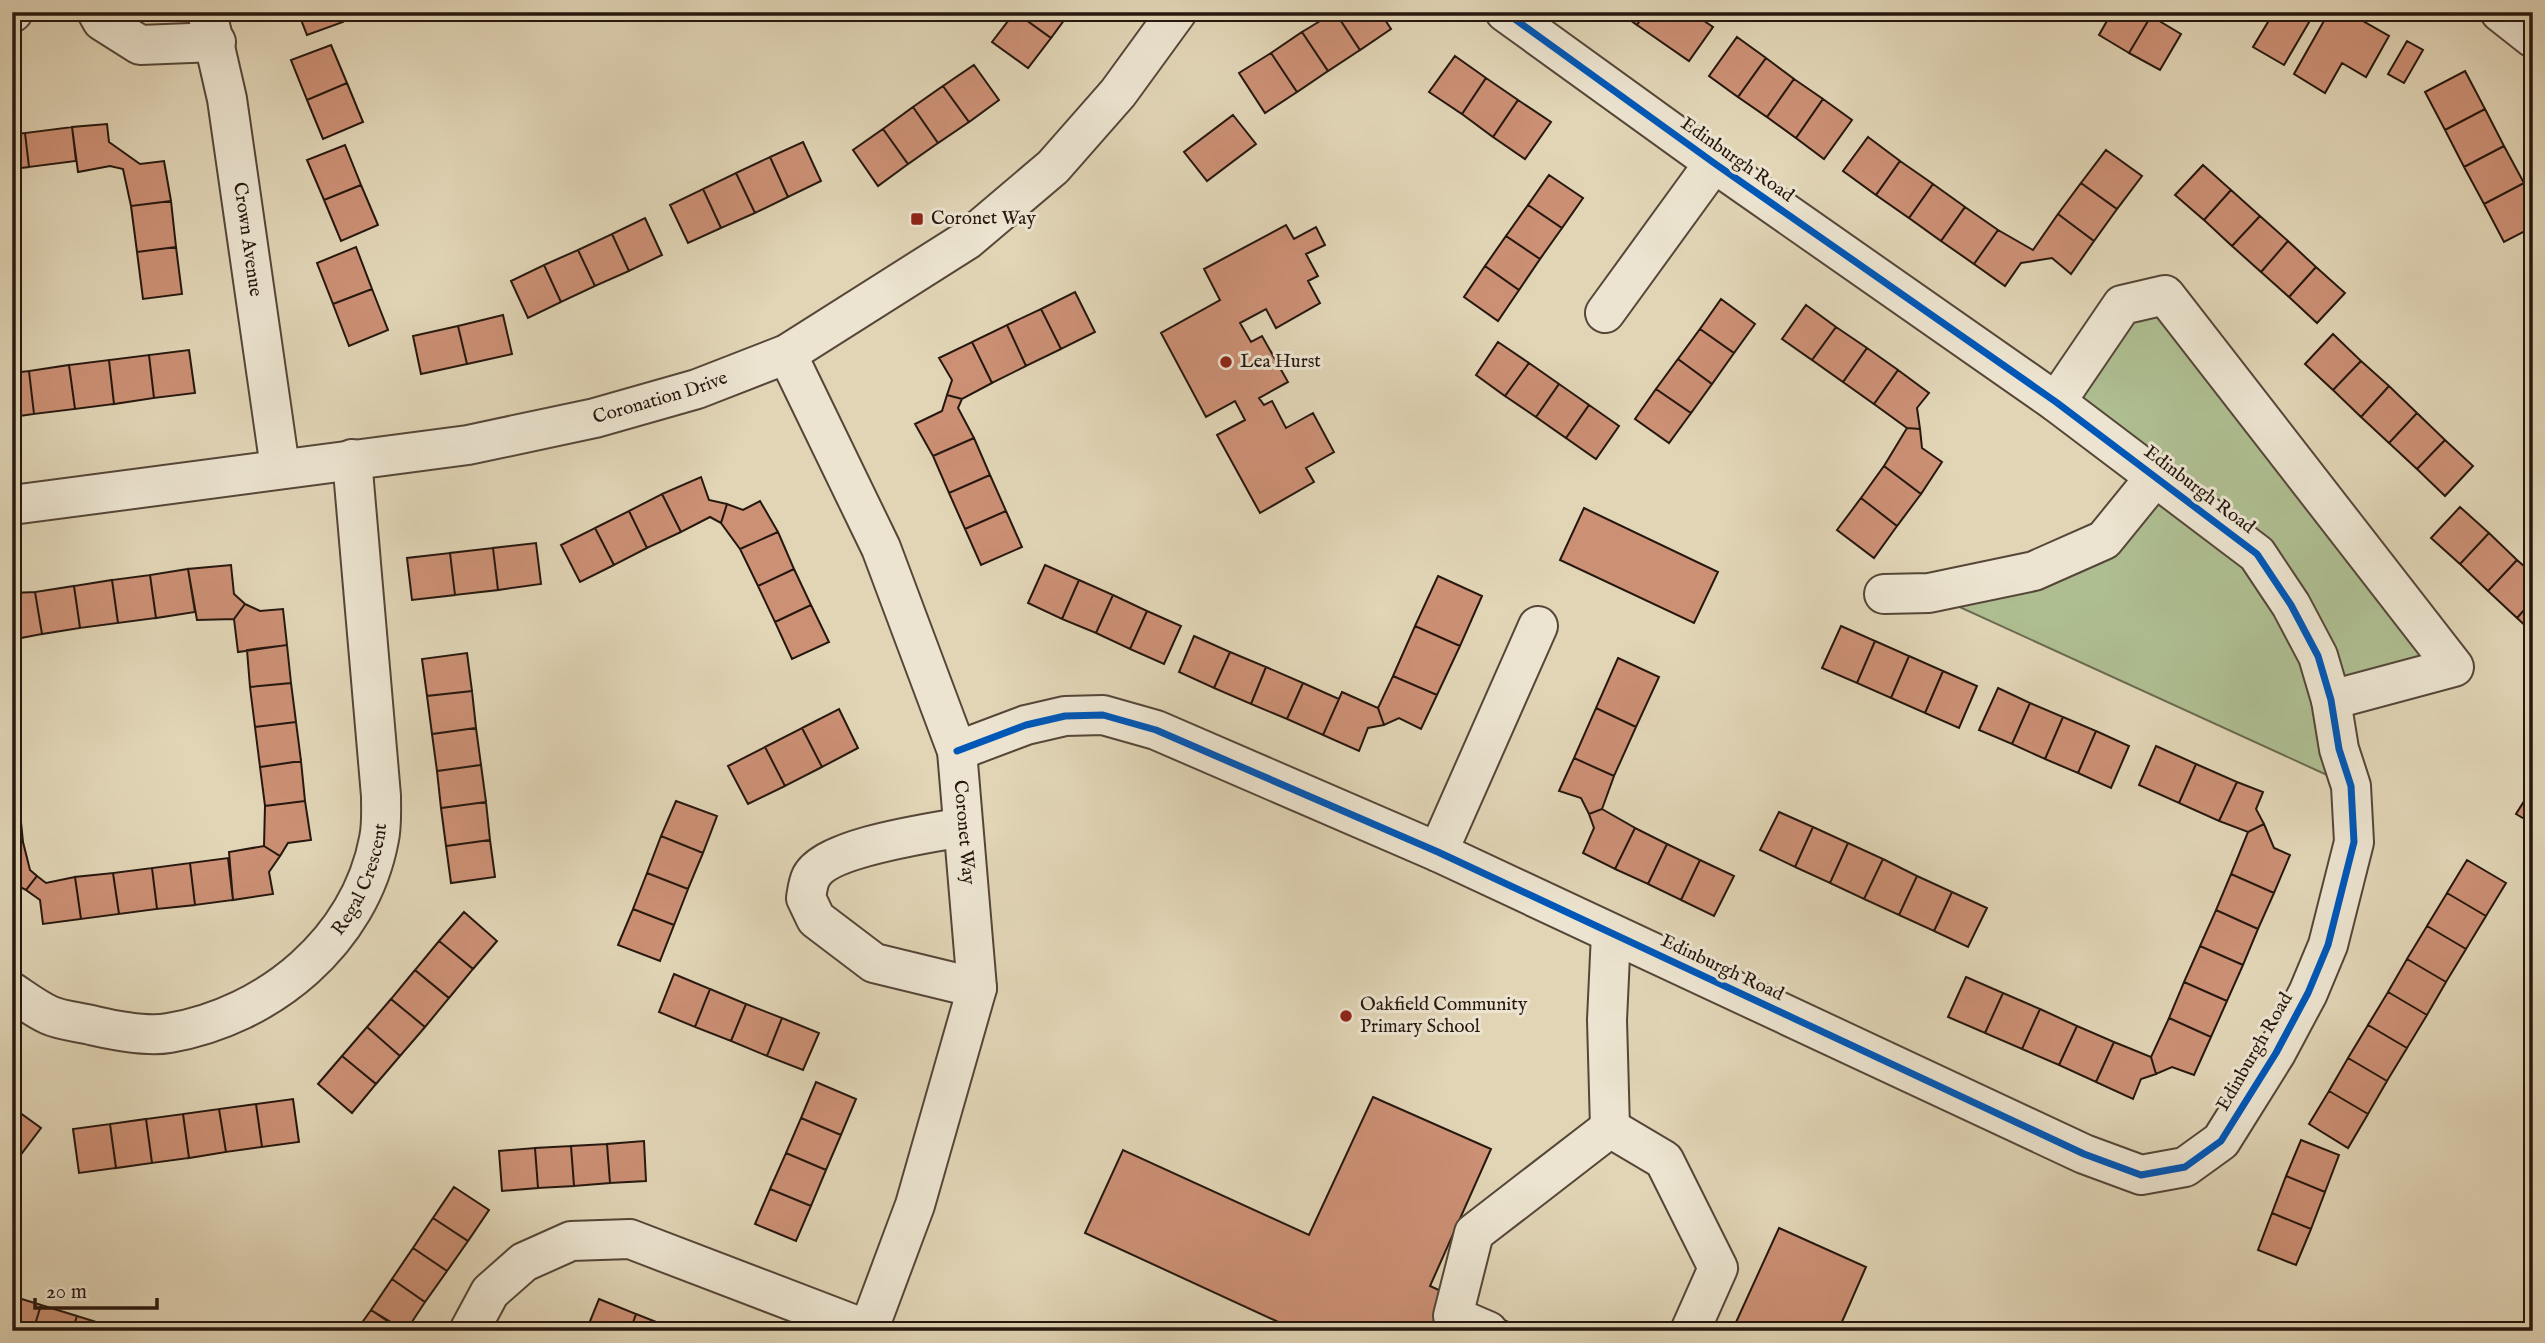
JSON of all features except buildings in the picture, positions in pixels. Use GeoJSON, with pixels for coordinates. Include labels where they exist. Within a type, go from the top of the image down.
{"type":"FeatureCollection","features":[{"type":"Feature","properties":{"kind":"street"},"geometry":{"type":"LineString","coordinates":[[97,12],[102,21],[140,45],[212,27]]}},
{"type":"Feature","properties":{"kind":"street","name":"Coronation Drive"},"geometry":{"type":"LineString","coordinates":[[12,505],[468,445],[595,418],[697,389],[787,355],[967,240],[1052,167],[1118,93],[1177,12]]}},
{"type":"Feature","properties":{"kind":"street","name":"Edinburgh Road"},"geometry":{"type":"LineString","coordinates":[[957,751],[1026,725],[1065,716],[1103,715],[1156,730],[1438,852],[2084,1154],[2141,1175],[2185,1167],[2221,1141],[2276,1053],[2328,945],[2354,842],[2351,786],[2339,749],[2331,701],[2318,656],[2291,604],[2257,554],[2156,477],[2056,402],[1714,163],[1505,12]]}},
{"type":"Feature","properties":{"kind":"street"},"geometry":{"type":"LineString","coordinates":[[2500,12],[2533,38]]}},
{"type":"Feature","properties":{"kind":"street","name":"Crown Avenue"},"geometry":{"type":"LineString","coordinates":[[212,27],[228,99],[281,468]]}},
{"type":"Feature","properties":{"kind":"street"},"geometry":{"type":"LineString","coordinates":[[1605,313],[1714,163]]}},
{"type":"Feature","properties":{"kind":"street"},"geometry":{"type":"LineString","coordinates":[[2056,402],[2122,305],[2165,295],[2454,667],[2331,701]]}},
{"type":"Feature","properties":{"kind":"street","name":"Coronet Way"},"geometry":{"type":"LineString","coordinates":[[787,355],[881,548],[957,751],[977,988],[915,1205],[868,1330]]}},
{"type":"Feature","properties":{"kind":"street","name":"Regal Crescent"},"geometry":{"type":"LineString","coordinates":[[12,992],[50,1015],[116,1030],[167,1033],[220,1019],[261,999],[301,973],[331,943],[353,907],[380,838],[381,796],[352,459]]}},
{"type":"Feature","properties":{"kind":"street"},"geometry":{"type":"LineString","coordinates":[[1884,594],[1929,593],[2034,571],[2104,540],[2156,477]]}},
{"type":"Feature","properties":{"kind":"street"},"geometry":{"type":"LineString","coordinates":[[1438,852],[1538,626]]}},
{"type":"Feature","properties":{"kind":"street"},"geometry":{"type":"LineString","coordinates":[[963,827],[887,841],[836,857],[812,875],[806,898],[816,919],[874,963],[977,988]]}},
{"type":"Feature","properties":{"kind":"street"},"geometry":{"type":"LineString","coordinates":[[1610,1129],[1607,1020],[1611,934]]}},
{"type":"Feature","properties":{"kind":"street"},"geometry":{"type":"LineString","coordinates":[[1488,1331],[1453,1316],[1474,1233],[1610,1129]]}},
{"type":"Feature","properties":{"kind":"street"},"geometry":{"type":"LineString","coordinates":[[1610,1129],[1664,1160],[1718,1268],[1690,1331]]}},
{"type":"Feature","properties":{"kind":"street"},"geometry":{"type":"LineString","coordinates":[[469,1331],[490,1292],[524,1262],[571,1241],[630,1239],[868,1330]]}},
{"type":"Feature","properties":{"kind":"green space"},"geometry":{"type":"Polygon","coordinates":[[[2165,295],[2454,667],[2331,700],[2351,786],[1929,593],[2034,571],[2156,477],[2056,402],[2122,305],[2165,295]]]}},
{"type":"Feature","properties":{"kind":"cycle path"},"geometry":{"type":"LineString","coordinates":[[957,751],[1026,725],[1065,716],[1103,715],[1156,730],[1438,852],[2084,1154],[2141,1175],[2185,1167],[2221,1141],[2276,1053],[2308,993],[2328,945],[2354,842],[2351,786],[2339,749],[2331,700],[2318,656],[2291,605],[2257,554],[2056,402],[1714,163],[1505,12]]}},
{"type":"Feature","properties":{"kind":"place","name":"Coronet Way"},"geometry":{"type":"Point","coordinates":[917,219]}},
{"type":"Feature","properties":{"kind":"place","name":"Lea Hurst"},"geometry":{"type":"Point","coordinates":[1226,362]}},
{"type":"Feature","properties":{"kind":"place","name":"Oakfield Community Primary School"},"geometry":{"type":"Point","coordinates":[1346,1016]}}]}
